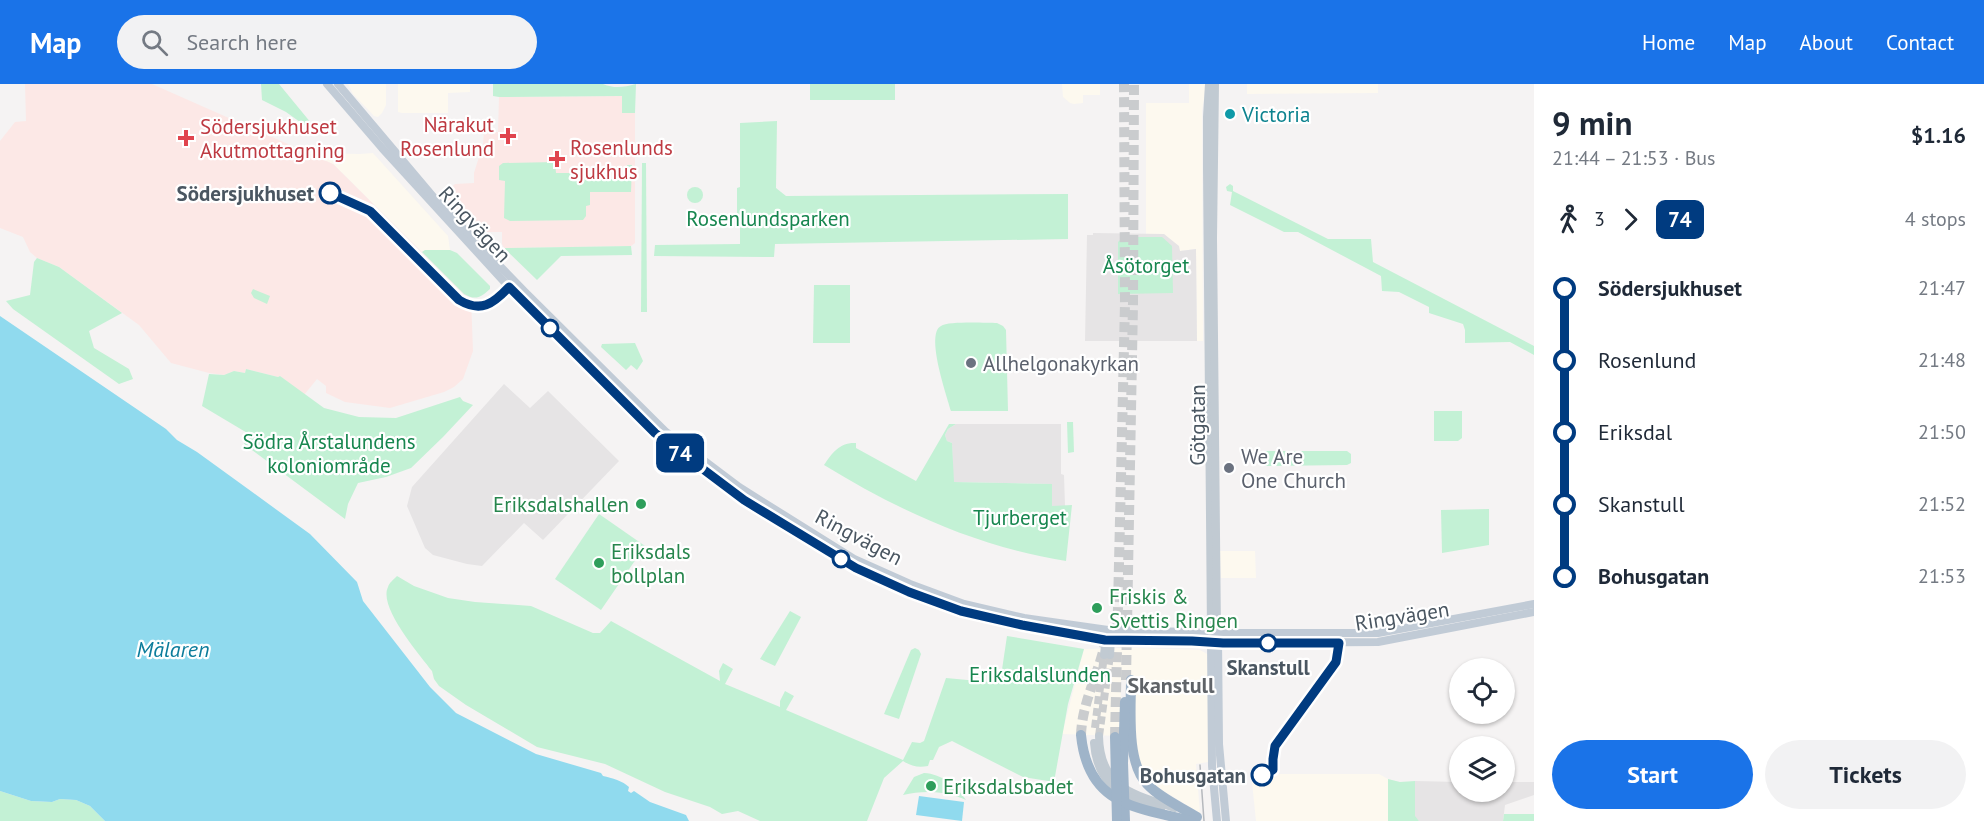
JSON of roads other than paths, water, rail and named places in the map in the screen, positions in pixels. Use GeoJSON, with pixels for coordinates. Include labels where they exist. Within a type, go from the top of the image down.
{"type":"FeatureCollection","features":[{"type":"Feature","properties":{"kind":"highway"},"geometry":{"type":"LineString","coordinates":[[1125,821],[1124,763],[1128,680]]}},
{"type":"Feature","properties":{"kind":"highway"},"geometry":{"type":"LineString","coordinates":[[1081,735],[1084,755],[1090,772],[1103,791],[1111,797],[1130,805],[1196,820]]}},
{"type":"Feature","properties":{"kind":"highway"},"geometry":{"type":"LineString","coordinates":[[1115,737],[1124,763],[1117,821]]}},
{"type":"Feature","properties":{"kind":"highway"},"geometry":{"type":"LineString","coordinates":[[1124,763],[1160,795],[1196,820]]}},
{"type":"Feature","properties":{"kind":"main road","name":"Ringvägen"},"geometry":{"type":"LineString","coordinates":[[327,84],[509,287],[655,433],[731,491],[856,568],[909,592],[961,611],[1022,625],[1108,640],[1214,642],[1339,638],[1392,631],[1534,604]]}},
{"type":"Feature","properties":{"kind":"main road","name":"Ringvägen"},"geometry":{"type":"LineString","coordinates":[[338,84],[436,200],[663,429],[739,487],[854,559],[910,584],[987,610],[1024,618],[1108,630],[1339,638],[1378,642],[1534,612]]}},
{"type":"Feature","properties":{"kind":"main road","name":"Götgatan"},"geometry":{"type":"LineString","coordinates":[[1214,633],[1216,767],[1220,806]]}},
{"type":"Feature","properties":{"kind":"main road"},"geometry":{"type":"LineString","coordinates":[[1217,821],[1220,806]]}},
{"type":"Feature","properties":{"kind":"main road"},"geometry":{"type":"LineString","coordinates":[[1220,806],[1226,821]]}},
{"type":"Feature","properties":{"kind":"street","name":"Götgatan"},"geometry":{"type":"LineString","coordinates":[[1209,84],[1207,168],[1214,633]]}},
{"type":"Feature","properties":{"kind":"street","name":"Götgatan"},"geometry":{"type":"LineString","coordinates":[[1214,633],[1215,84]]}},
{"type":"Feature","properties":{"kind":"street"},"geometry":{"type":"LineString","coordinates":[[1107,655],[1108,630]]}},
{"type":"Feature","properties":{"kind":"street"},"geometry":{"type":"LineString","coordinates":[[1097,736],[1104,766],[1120,786],[1130,793],[1196,820]]}},
{"type":"Feature","properties":{"kind":"water","name":"Mälaren"},"geometry":{"type":"Polygon","coordinates":[[[0,316],[166,429],[177,440],[310,534],[357,582],[363,601],[430,687],[456,713],[536,754],[621,781],[629,787],[628,791],[631,793],[634,791],[650,802],[686,815],[689,821],[105,821],[90,806],[76,800],[31,801],[0,791],[0,316]]]}},
{"type":"Feature","properties":{"kind":"water"},"geometry":{"type":"Polygon","coordinates":[[[919,796],[964,802],[962,821],[916,815],[919,796]]]}},
{"type":"Feature","properties":{"kind":"tunnel"},"geometry":{"type":"LineString","coordinates":[[1115,737],[1125,303],[1124,84]]}},
{"type":"Feature","properties":{"kind":"tunnel"},"geometry":{"type":"LineString","coordinates":[[1126,680],[1133,303],[1134,84]]}},
{"type":"Feature","properties":{"kind":"tunnel"},"geometry":{"type":"LineString","coordinates":[[1081,735],[1087,700],[1105,644]]}},
{"type":"Feature","properties":{"kind":"tunnel"},"geometry":{"type":"LineString","coordinates":[[1095,728],[1104,655]]}},
{"type":"Feature","properties":{"kind":"tunnel"},"geometry":{"type":"LineString","coordinates":[[1099,736],[1110,655]]}},
{"type":"Feature","properties":{"kind":"railway"},"geometry":{"type":"LineString","coordinates":[[1200,765],[1204,821]]}},
{"type":"Feature","properties":{"kind":"place","name":"Victoria"},"geometry":{"type":"Point","coordinates":[1230,114]}},
{"type":"Feature","properties":{"kind":"place","name":"Närakut Rosenlund"},"geometry":{"type":"Point","coordinates":[508,136]}},
{"type":"Feature","properties":{"kind":"place","name":"Södersjukhuset Akutmottagning"},"geometry":{"type":"Point","coordinates":[186,138]}},
{"type":"Feature","properties":{"kind":"place","name":"Rosenlunds sjukhus"},"geometry":{"type":"Point","coordinates":[557,159]}},
{"type":"Feature","properties":{"kind":"place","name":"Södersjukhuset"},"geometry":{"type":"Point","coordinates":[330,193]}},
{"type":"Feature","properties":{"kind":"place","name":"Allhelgonakyrkan"},"geometry":{"type":"Point","coordinates":[971,363]}},
{"type":"Feature","properties":{"kind":"place","name":"We Are One Church"},"geometry":{"type":"Point","coordinates":[1229,468]}},
{"type":"Feature","properties":{"kind":"place","name":"Eriksdalshallen"},"geometry":{"type":"Point","coordinates":[641,504]}},
{"type":"Feature","properties":{"kind":"place","name":"Eriksdals bollplan"},"geometry":{"type":"Point","coordinates":[599,563]}},
{"type":"Feature","properties":{"kind":"place","name":"Friskis & Svettis Ringen"},"geometry":{"type":"Point","coordinates":[1097,608]}},
{"type":"Feature","properties":{"kind":"place","name":"Skanstull"},"geometry":{"type":"Point","coordinates":[1268,643]}},
{"type":"Feature","properties":{"kind":"place","name":"Bohusgatan"},"geometry":{"type":"Point","coordinates":[1262,775]}},
{"type":"Feature","properties":{"kind":"place","name":"Eriksdalsbadet"},"geometry":{"type":"Point","coordinates":[931,786]}},
{"type":"Feature","properties":{"kind":"district","name":"Skanstull"},"geometry":{"type":"Point","coordinates":[1171,685]}},
{"type":"Feature","properties":{"kind":"park label","name":"Rosenlundsparken"},"geometry":{"type":"Point","coordinates":[768,218]}},
{"type":"Feature","properties":{"kind":"park label","name":"Åsötorget"},"geometry":{"type":"Point","coordinates":[1146,265]}},
{"type":"Feature","properties":{"kind":"park label","name":"Södra Årstalundens koloniområde"},"geometry":{"type":"Point","coordinates":[329,453]}},
{"type":"Feature","properties":{"kind":"park label","name":"Tjurberget"},"geometry":{"type":"Point","coordinates":[1020,517]}},
{"type":"Feature","properties":{"kind":"park label","name":"Eriksdalslunden"},"geometry":{"type":"Point","coordinates":[1040,674]}}]}
